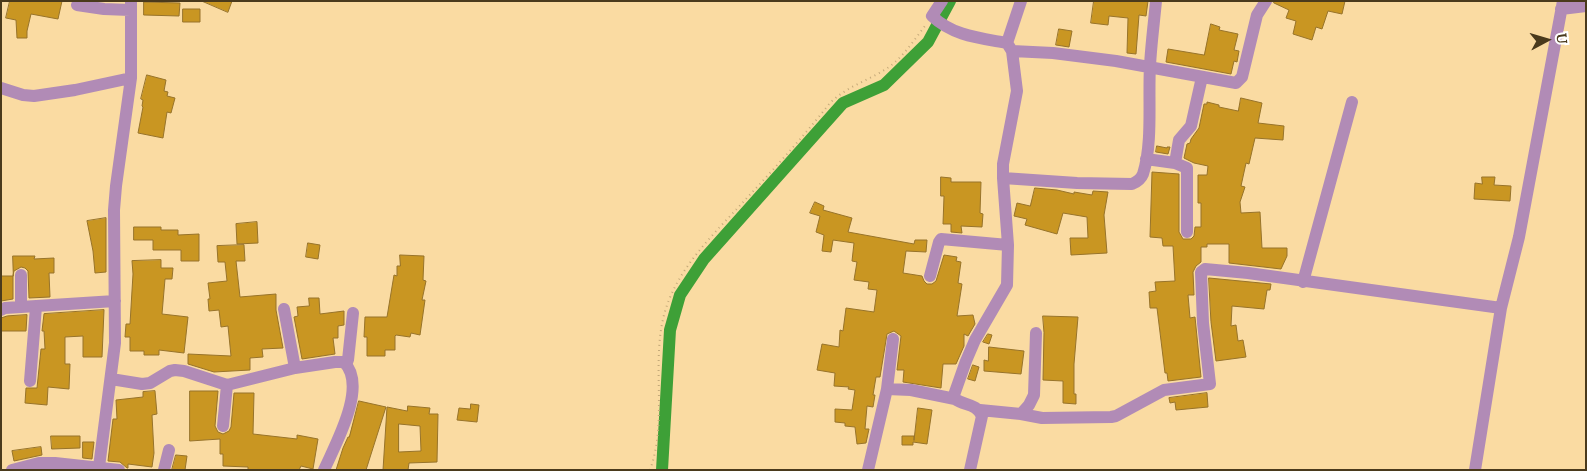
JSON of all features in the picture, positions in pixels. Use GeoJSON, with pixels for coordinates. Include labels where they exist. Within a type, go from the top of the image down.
{"type":"FeatureCollection","features":[{"type":"Feature","properties":{"kind":"street"},"geometry":{"type":"LineString","coordinates":[[942,1],[936,19],[956,32],[1009,47],[1150,67],[1232,83],[1239,81],[1249,51],[1257,15],[1266,1]]}},
{"type":"Feature","properties":{"kind":"street"},"geometry":{"type":"LineString","coordinates":[[955,399],[954,395],[966,360],[983,324],[1007,285],[1008,245],[1003,164],[1017,92],[1009,47],[1020,1]]}},
{"type":"Feature","properties":{"kind":"street"},"geometry":{"type":"LineString","coordinates":[[1003,178],[1077,183],[1132,184],[1138,182],[1142,176],[1146,159],[1150,108],[1150,67],[1156,1]]}},
{"type":"Feature","properties":{"kind":"street"},"geometry":{"type":"LineString","coordinates":[[77,5],[104,10],[130,6],[131,78],[114,202],[115,343],[99,467]]}},
{"type":"Feature","properties":{"kind":"street"},"geometry":{"type":"LineString","coordinates":[[1475,470],[1501,308],[1518,237],[1562,5],[1586,6]]}},
{"type":"Feature","properties":{"kind":"street"},"geometry":{"type":"LineString","coordinates":[[1174,164],[1179,140],[1191,126],[1202,77]]}},
{"type":"Feature","properties":{"kind":"street"},"geometry":{"type":"LineString","coordinates":[[1,88],[23,95],[34,96],[75,90],[131,78]]}},
{"type":"Feature","properties":{"kind":"street"},"geometry":{"type":"LineString","coordinates":[[1304,282],[1352,102]]}},
{"type":"Feature","properties":{"kind":"street"},"geometry":{"type":"LineString","coordinates":[[1146,159],[1185,166],[1188,172],[1188,232]]}},
{"type":"Feature","properties":{"kind":"street"},"geometry":{"type":"LineString","coordinates":[[930,276],[941,239],[1008,245]]}},
{"type":"Feature","properties":{"kind":"street"},"geometry":{"type":"LineString","coordinates":[[980,410],[1042,418],[1111,417],[1164,390],[1208,386],[1210,382],[1203,323],[1201,272],[1205,269],[1248,273],[1501,308]]}},
{"type":"Feature","properties":{"kind":"street"},"geometry":{"type":"LineString","coordinates":[[21,275],[21,307]]}},
{"type":"Feature","properties":{"kind":"street"},"geometry":{"type":"LineString","coordinates":[[1,310],[5,308],[116,301]]}},
{"type":"Feature","properties":{"kind":"street"},"geometry":{"type":"LineString","coordinates":[[30,381],[36,307]]}},
{"type":"Feature","properties":{"kind":"street"},"geometry":{"type":"LineString","coordinates":[[284,309],[295,368]]}},
{"type":"Feature","properties":{"kind":"street"},"geometry":{"type":"LineString","coordinates":[[111,380],[142,384],[150,383],[175,370],[184,371],[227,385],[295,368],[344,362],[348,360],[353,313]]}},
{"type":"Feature","properties":{"kind":"street"},"geometry":{"type":"LineString","coordinates":[[1021,414],[1029,405],[1034,395],[1036,333]]}},
{"type":"Feature","properties":{"kind":"street"},"geometry":{"type":"LineString","coordinates":[[868,470],[887,389],[893,339]]}},
{"type":"Feature","properties":{"kind":"street"},"geometry":{"type":"LineString","coordinates":[[324,470],[342,428],[352,398],[354,380],[351,369],[344,362]]}},
{"type":"Feature","properties":{"kind":"street"},"geometry":{"type":"LineString","coordinates":[[223,426],[227,385]]}},
{"type":"Feature","properties":{"kind":"street"},"geometry":{"type":"LineString","coordinates":[[887,389],[912,390],[955,399],[976,406],[982,416],[970,470]]}},
{"type":"Feature","properties":{"kind":"street"},"geometry":{"type":"LineString","coordinates":[[164,470],[169,450]]}},
{"type":"Feature","properties":{"kind":"street"},"geometry":{"type":"LineString","coordinates":[[19,469],[47,463],[119,470]]}},
{"type":"Feature","properties":{"kind":"path"},"geometry":{"type":"LineString","coordinates":[[650,470],[655,454],[657,429],[661,331],[669,300],[677,285],[704,245],[830,103],[849,89],[884,70],[896,61],[936,19]]}},
{"type":"Feature","properties":{"kind":"building"},"geometry":{"type":"Polygon","coordinates":[[[10,1],[62,1],[58,19],[31,14],[27,38],[17,38],[16,20],[6,18],[10,1]]]}},
{"type":"Feature","properties":{"kind":"building"},"geometry":{"type":"Polygon","coordinates":[[[202,1],[232,1],[228,12],[202,1]]]}},
{"type":"Feature","properties":{"kind":"building"},"geometry":{"type":"Polygon","coordinates":[[[1094,1],[1148,1],[1146,16],[1139,15],[1136,54],[1127,53],[1128,18],[1109,16],[1108,25],[1091,23],[1094,1]]]}},
{"type":"Feature","properties":{"kind":"building"},"geometry":{"type":"Polygon","coordinates":[[[1274,1],[1345,1],[1342,14],[1328,11],[1322,29],[1316,27],[1312,40],[1293,34],[1296,21],[1286,18],[1289,10],[1274,3],[1274,1]]]}},
{"type":"Feature","properties":{"kind":"building"},"geometry":{"type":"Polygon","coordinates":[[[144,2],[180,3],[179,16],[144,15],[144,2]]]}},
{"type":"Feature","properties":{"kind":"building"},"geometry":{"type":"Polygon","coordinates":[[[183,9],[200,9],[200,22],[183,22],[183,9]]]}},
{"type":"Feature","properties":{"kind":"building"},"geometry":{"type":"Polygon","coordinates":[[[1211,24],[1220,27],[1219,30],[1238,34],[1234,50],[1239,51],[1237,62],[1234,61],[1231,74],[1166,62],[1168,49],[1204,55],[1211,24]]]}},
{"type":"Feature","properties":{"kind":"building"},"geometry":{"type":"Polygon","coordinates":[[[1059,29],[1072,31],[1069,47],[1056,45],[1059,29]]]}},
{"type":"Feature","properties":{"kind":"building"},"geometry":{"type":"Polygon","coordinates":[[[147,75],[166,80],[164,91],[168,92],[167,96],[175,98],[171,113],[167,112],[163,138],[138,133],[143,107],[143,100],[141,99],[147,75]]]}},
{"type":"Feature","properties":{"kind":"building"},"geometry":{"type":"Polygon","coordinates":[[[1241,98],[1262,103],[1258,123],[1284,126],[1283,140],[1255,138],[1249,164],[1246,163],[1241,186],[1245,187],[1240,202],[1241,213],[1260,212],[1262,248],[1287,248],[1287,256],[1281,269],[1229,263],[1229,244],[1207,244],[1207,247],[1201,247],[1201,262],[1193,272],[1194,295],[1188,295],[1190,318],[1195,317],[1201,377],[1168,381],[1167,373],[1165,373],[1157,308],[1150,308],[1149,292],[1156,291],[1155,282],[1175,281],[1173,246],[1163,246],[1162,238],[1150,237],[1152,172],[1179,174],[1179,232],[1183,239],[1191,239],[1194,236],[1195,227],[1201,227],[1201,203],[1198,203],[1198,175],[1207,175],[1208,166],[1194,163],[1184,158],[1187,144],[1190,143],[1199,128],[1204,104],[1207,104],[1207,102],[1238,111],[1241,98]]]}},
{"type":"Feature","properties":{"kind":"building"},"geometry":{"type":"Polygon","coordinates":[[[1157,146],[1170,147],[1168,154],[1156,152],[1157,146]]]}},
{"type":"Feature","properties":{"kind":"building"},"geometry":{"type":"Polygon","coordinates":[[[941,177],[951,178],[951,182],[981,182],[980,213],[983,214],[982,227],[961,226],[962,233],[951,232],[951,224],[943,224],[944,196],[941,196],[941,177]]]}},
{"type":"Feature","properties":{"kind":"building"},"geometry":{"type":"Polygon","coordinates":[[[1482,177],[1495,177],[1494,185],[1511,186],[1510,201],[1474,199],[1475,183],[1482,184],[1482,177]]]}},
{"type":"Feature","properties":{"kind":"building"},"geometry":{"type":"Polygon","coordinates":[[[1035,188],[1092,195],[1093,191],[1108,192],[1104,215],[1107,253],[1071,255],[1070,238],[1088,238],[1087,217],[1063,213],[1057,234],[1025,225],[1027,219],[1014,216],[1017,203],[1030,206],[1035,188]]]}},
{"type":"Feature","properties":{"kind":"building"},"geometry":{"type":"Polygon","coordinates":[[[815,202],[824,206],[823,210],[852,218],[848,232],[914,244],[915,240],[927,240],[926,252],[906,251],[903,273],[922,276],[927,284],[932,284],[936,281],[944,255],[957,257],[956,261],[961,262],[958,283],[962,284],[957,316],[973,315],[975,324],[968,336],[964,334],[964,346],[956,364],[943,364],[941,388],[903,382],[904,370],[897,370],[901,336],[894,331],[887,334],[880,377],[876,377],[873,407],[867,406],[865,429],[869,429],[866,443],[857,444],[855,427],[835,422],[835,409],[852,410],[855,390],[848,389],[849,387],[834,386],[835,373],[817,370],[822,344],[839,347],[840,330],[843,331],[846,308],[874,312],[877,290],[868,289],[869,282],[854,280],[857,262],[852,261],[854,243],[833,240],[831,252],[822,251],[824,235],[816,232],[820,216],[810,213],[815,202]]]}},
{"type":"Feature","properties":{"kind":"building"},"geometry":{"type":"Polygon","coordinates":[[[106,218],[106,272],[95,273],[87,221],[106,218]]]}},
{"type":"Feature","properties":{"kind":"building"},"geometry":{"type":"Polygon","coordinates":[[[257,222],[258,243],[237,244],[236,224],[257,222]]]}},
{"type":"Feature","properties":{"kind":"building"},"geometry":{"type":"Polygon","coordinates":[[[134,227],[161,227],[161,230],[178,230],[178,235],[199,234],[199,261],[181,261],[181,250],[153,250],[153,240],[134,240],[134,227]]]}},
{"type":"Feature","properties":{"kind":"building"},"geometry":{"type":"Polygon","coordinates":[[[308,243],[320,245],[318,259],[306,257],[308,243]]]}},
{"type":"Feature","properties":{"kind":"building"},"geometry":{"type":"Polygon","coordinates":[[[244,245],[245,261],[236,261],[240,297],[276,294],[276,310],[283,348],[262,349],[263,357],[250,358],[250,370],[214,372],[188,364],[188,354],[231,356],[228,326],[221,327],[219,310],[209,311],[208,283],[227,281],[225,262],[218,262],[217,246],[244,245]]]}},
{"type":"Feature","properties":{"kind":"building"},"geometry":{"type":"Polygon","coordinates":[[[400,255],[424,256],[423,280],[426,281],[422,300],[425,300],[420,335],[411,333],[410,337],[396,335],[395,350],[385,350],[385,356],[367,356],[367,337],[364,337],[365,317],[387,317],[394,275],[397,276],[397,266],[400,266],[400,255]]]}},
{"type":"Feature","properties":{"kind":"building"},"geometry":{"type":"Polygon","coordinates":[[[13,256],[35,256],[34,259],[54,258],[54,273],[49,273],[50,297],[29,298],[28,271],[21,267],[14,271],[13,275],[13,256]]]}},
{"type":"Feature","properties":{"kind":"building"},"geometry":{"type":"Polygon","coordinates":[[[161,260],[161,268],[173,268],[172,279],[165,279],[162,314],[188,317],[184,353],[159,350],[159,355],[144,355],[144,351],[130,351],[130,337],[125,337],[126,324],[130,324],[132,261],[161,260]]]}},
{"type":"Feature","properties":{"kind":"building"},"geometry":{"type":"Polygon","coordinates":[[[1,276],[13,276],[13,299],[1,301],[1,276]]]}},
{"type":"Feature","properties":{"kind":"building"},"geometry":{"type":"Polygon","coordinates":[[[1209,278],[1271,284],[1270,290],[1267,290],[1264,309],[1232,306],[1231,326],[1236,325],[1238,341],[1243,340],[1246,357],[1216,361],[1211,322],[1209,278]]]}},
{"type":"Feature","properties":{"kind":"building"},"geometry":{"type":"Polygon","coordinates":[[[309,298],[319,298],[320,314],[344,311],[344,325],[338,326],[338,338],[333,338],[335,354],[302,359],[294,317],[298,316],[297,307],[309,306],[309,298]]]}},
{"type":"Feature","properties":{"kind":"building"},"geometry":{"type":"Polygon","coordinates":[[[104,310],[102,357],[83,357],[83,336],[65,337],[65,364],[70,364],[69,389],[48,387],[47,405],[25,403],[26,388],[37,388],[41,349],[45,349],[44,331],[42,331],[44,314],[104,310]]]}},
{"type":"Feature","properties":{"kind":"building"},"geometry":{"type":"Polygon","coordinates":[[[27,315],[26,331],[1,331],[1,318],[27,315]]]}},
{"type":"Feature","properties":{"kind":"building"},"geometry":{"type":"Polygon","coordinates":[[[1043,316],[1078,317],[1074,364],[1076,404],[1063,403],[1063,381],[1043,380],[1043,316]]]}},
{"type":"Feature","properties":{"kind":"building"},"geometry":{"type":"Polygon","coordinates":[[[988,334],[992,335],[989,344],[983,342],[988,334]]]}},
{"type":"Feature","properties":{"kind":"building"},"geometry":{"type":"Polygon","coordinates":[[[989,347],[1024,351],[1021,374],[984,371],[984,360],[988,361],[989,347]]]}},
{"type":"Feature","properties":{"kind":"building"},"geometry":{"type":"Polygon","coordinates":[[[973,365],[979,367],[975,381],[968,379],[973,365]]]}},
{"type":"Feature","properties":{"kind":"building"},"geometry":{"type":"Polygon","coordinates":[[[155,391],[157,414],[152,415],[154,453],[152,467],[128,464],[127,468],[120,462],[108,461],[113,419],[117,419],[116,400],[143,397],[143,392],[155,391]]]}},
{"type":"Feature","properties":{"kind":"building"},"geometry":{"type":"Polygon","coordinates":[[[190,391],[218,391],[215,426],[218,432],[223,434],[229,431],[231,427],[234,393],[254,393],[253,434],[297,439],[297,435],[318,439],[313,469],[301,466],[299,470],[248,470],[248,467],[223,466],[223,454],[220,454],[220,439],[190,441],[190,391]]]}},
{"type":"Feature","properties":{"kind":"building"},"geometry":{"type":"Polygon","coordinates":[[[1207,393],[1208,407],[1176,410],[1175,402],[1170,403],[1169,398],[1207,393]]]}},
{"type":"Feature","properties":{"kind":"building"},"geometry":{"type":"Polygon","coordinates":[[[359,401],[386,407],[366,470],[336,470],[343,448],[349,437],[359,401]]]}},
{"type":"Feature","properties":{"kind":"building"},"geometry":{"type":"Polygon","coordinates":[[[471,404],[479,405],[477,422],[457,420],[459,408],[470,409],[471,404]]]}},
{"type":"Feature","properties":{"kind":"building"},"geometry":{"type":"Polygon","coordinates":[[[408,406],[430,408],[429,414],[438,414],[437,462],[409,463],[408,470],[383,470],[387,407],[407,411],[408,406]],[[399,424],[399,452],[421,451],[420,426],[399,424]]]}},
{"type":"Feature","properties":{"kind":"building"},"geometry":{"type":"Polygon","coordinates":[[[918,408],[932,410],[927,444],[913,442],[913,445],[902,445],[902,436],[914,436],[914,440],[918,408]]]}},
{"type":"Feature","properties":{"kind":"building"},"geometry":{"type":"Polygon","coordinates":[[[51,436],[80,436],[80,448],[52,449],[51,436]]]}},
{"type":"Feature","properties":{"kind":"building"},"geometry":{"type":"Polygon","coordinates":[[[83,442],[94,442],[92,459],[83,458],[83,442]]]}},
{"type":"Feature","properties":{"kind":"building"},"geometry":{"type":"Polygon","coordinates":[[[41,447],[42,455],[14,461],[12,451],[41,447]]]}},
{"type":"Feature","properties":{"kind":"building"},"geometry":{"type":"Polygon","coordinates":[[[176,455],[187,456],[185,470],[172,470],[176,455]]]}},
{"type":"Feature","properties":{"kind":"waterway"},"geometry":{"type":"LineString","coordinates":[[662,470],[670,330],[680,295],[704,259],[843,103],[884,85],[928,42],[950,1]]}}]}
